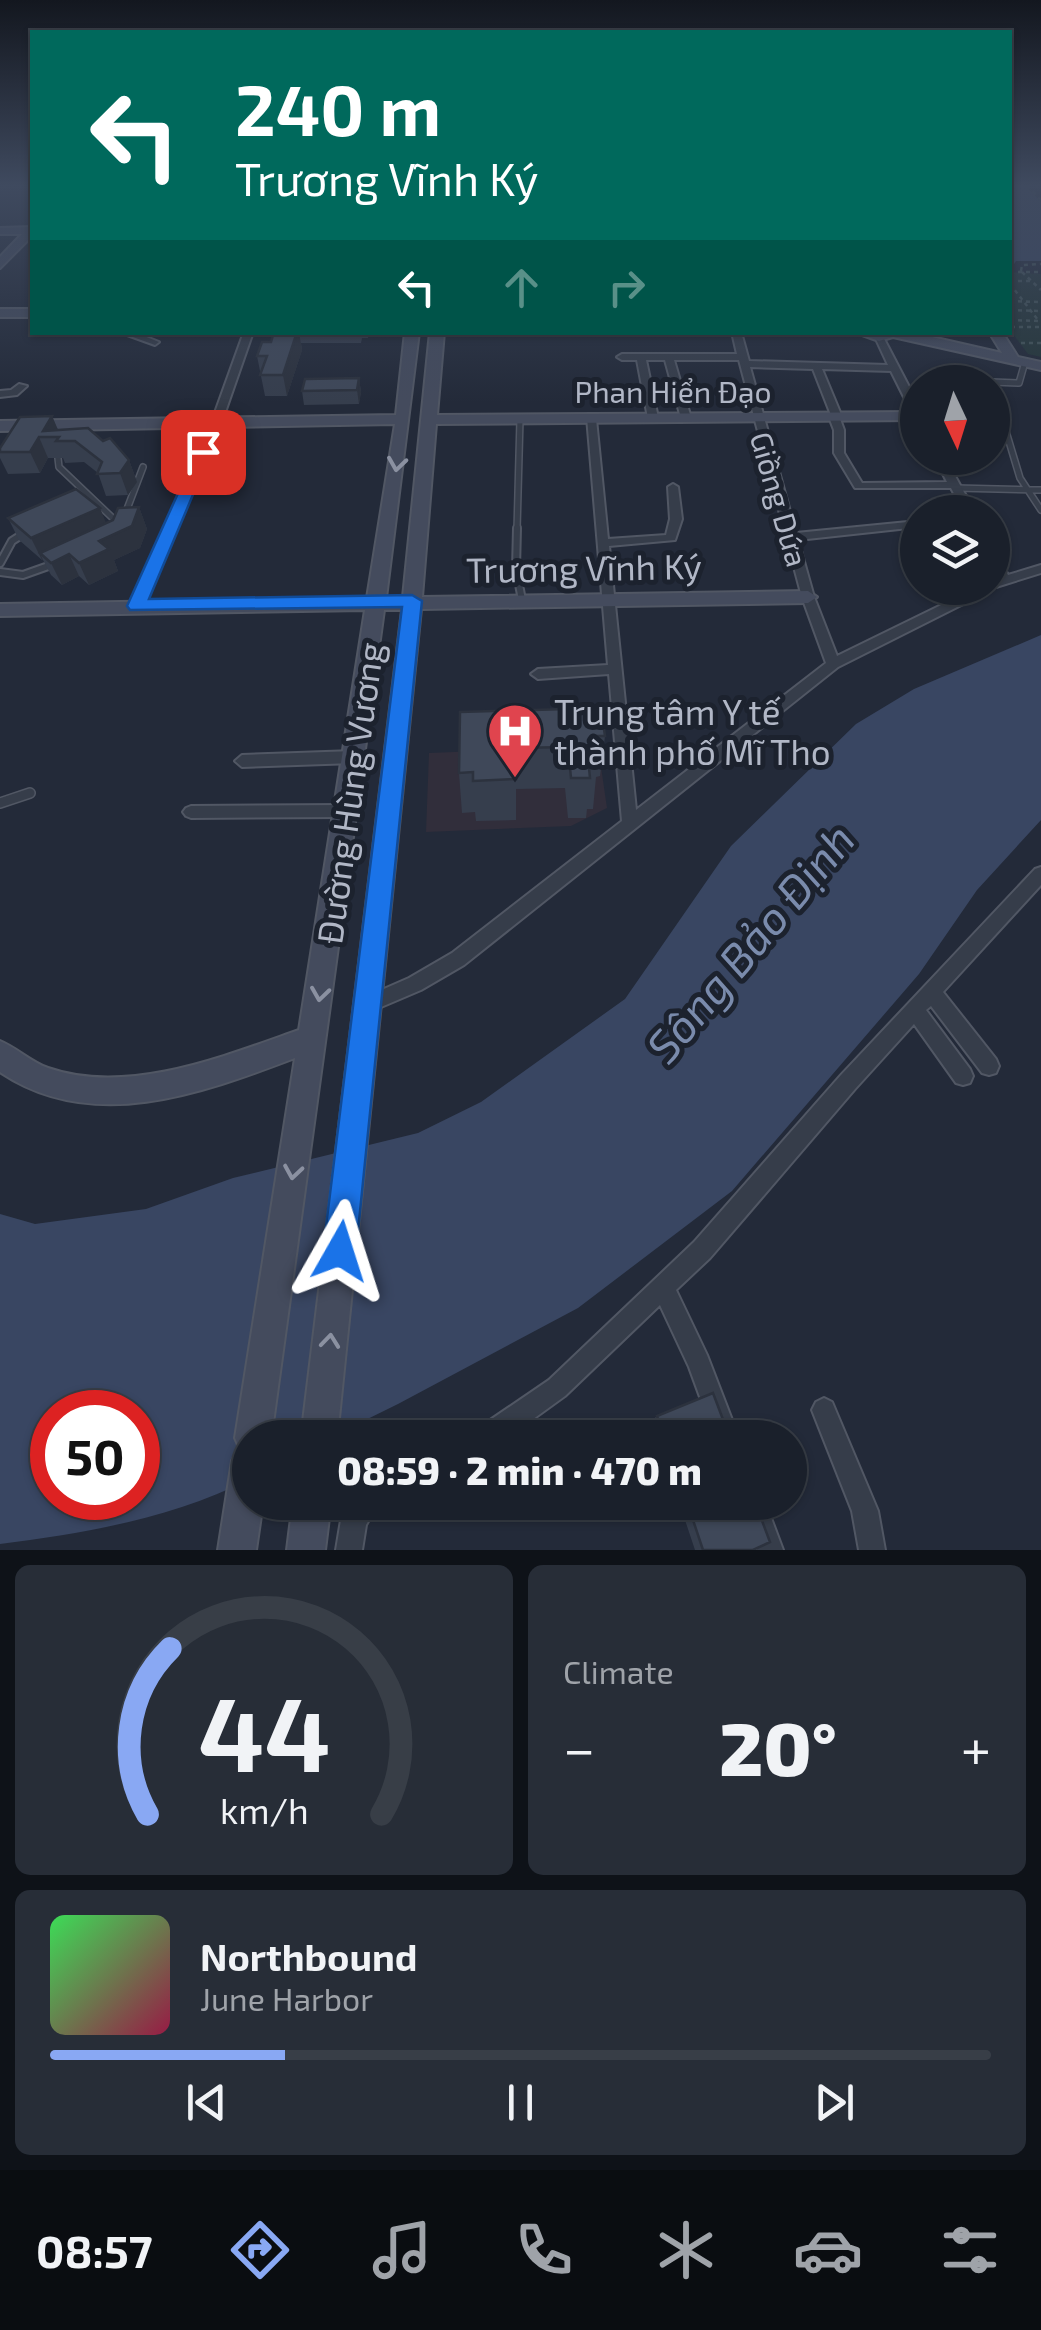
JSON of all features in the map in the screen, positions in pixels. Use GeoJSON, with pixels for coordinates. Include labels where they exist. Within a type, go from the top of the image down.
{"type":"FeatureCollection","features":[{"type":"Feature","properties":{"kind":"main road"},"geometry":{"type":"LineString","coordinates":[[0,314],[30,313]]}},
{"type":"Feature","properties":{"kind":"main road","name":"Đường Hùng Vương"},"geometry":{"type":"LineString","coordinates":[[257,1420],[377,601],[412,335]]}},
{"type":"Feature","properties":{"kind":"main road","name":"Đường Hùng Vương"},"geometry":{"type":"LineString","coordinates":[[321,1420],[412,601],[437,335]]}},
{"type":"Feature","properties":{"kind":"main road"},"geometry":{"type":"LineString","coordinates":[[871,335],[886,335]]}},
{"type":"Feature","properties":{"kind":"main road"},"geometry":{"type":"LineString","coordinates":[[903,335],[1027,363]]}},
{"type":"Feature","properties":{"kind":"main road"},"geometry":{"type":"LineString","coordinates":[[998,335],[1027,363]]}},
{"type":"Feature","properties":{"kind":"main road","name":"Phan Hiển Đạo"},"geometry":{"type":"LineString","coordinates":[[430,420],[900,415]]}},
{"type":"Feature","properties":{"kind":"main road"},"geometry":{"type":"LineString","coordinates":[[0,426],[18,431],[73,432],[217,421],[403,419]]}},
{"type":"Feature","properties":{"kind":"main road","name":"Trương Vĩnh Ký"},"geometry":{"type":"LineString","coordinates":[[0,610],[808,597]]}},
{"type":"Feature","properties":{"kind":"main road"},"geometry":{"type":"LineString","coordinates":[[0,1054],[49,1084],[90,1090],[133,1088],[218,1070],[313,1038]]}},
{"type":"Feature","properties":{"kind":"main road"},"geometry":{"type":"LineString","coordinates":[[237,1550],[241,1520]]}},
{"type":"Feature","properties":{"kind":"main road"},"geometry":{"type":"LineString","coordinates":[[306,1550],[310,1520]]}},
{"type":"Feature","properties":{"kind":"street"},"geometry":{"type":"LineString","coordinates":[[133,335],[155,342]]}},
{"type":"Feature","properties":{"kind":"street"},"geometry":{"type":"LineString","coordinates":[[137,606],[217,421],[248,335]]}},
{"type":"Feature","properties":{"kind":"street","name":"Giồng Dứa"},"geometry":{"type":"LineString","coordinates":[[737,335],[808,597],[833,664]]}},
{"type":"Feature","properties":{"kind":"street"},"geometry":{"type":"LineString","coordinates":[[879,337],[900,380]]}},
{"type":"Feature","properties":{"kind":"street"},"geometry":{"type":"LineString","coordinates":[[670,356],[686,418]]}},
{"type":"Feature","properties":{"kind":"street"},"geometry":{"type":"LineString","coordinates":[[622,357],[894,368]]}},
{"type":"Feature","properties":{"kind":"street"},"geometry":{"type":"LineString","coordinates":[[641,357],[653,418]]}},
{"type":"Feature","properties":{"kind":"street"},"geometry":{"type":"LineString","coordinates":[[817,367],[836,416],[839,453],[858,486],[955,487]]}},
{"type":"Feature","properties":{"kind":"street"},"geometry":{"type":"LineString","coordinates":[[0,394],[14,393],[22,386]]}},
{"type":"Feature","properties":{"kind":"street"},"geometry":{"type":"LineString","coordinates":[[591,419],[630,824]]}},
{"type":"Feature","properties":{"kind":"street"},"geometry":{"type":"LineString","coordinates":[[949,475],[959,495]]}},
{"type":"Feature","properties":{"kind":"street"},"geometry":{"type":"LineString","coordinates":[[603,542],[671,538],[676,527],[673,487]]}},
{"type":"Feature","properties":{"kind":"street"},"geometry":{"type":"LineString","coordinates":[[791,537],[900,526]]}},
{"type":"Feature","properties":{"kind":"street"},"geometry":{"type":"LineString","coordinates":[[1010,578],[1041,569]]}},
{"type":"Feature","properties":{"kind":"street"},"geometry":{"type":"LineString","coordinates":[[367,1005],[458,959],[833,664],[951,605]]}},
{"type":"Feature","properties":{"kind":"street"},"geometry":{"type":"LineString","coordinates":[[538,674],[615,670]]}},
{"type":"Feature","properties":{"kind":"street"},"geometry":{"type":"LineString","coordinates":[[242,761],[354,757]]}},
{"type":"Feature","properties":{"kind":"street"},"geometry":{"type":"LineString","coordinates":[[191,812],[346,811]]}},
{"type":"Feature","properties":{"kind":"street"},"geometry":{"type":"LineString","coordinates":[[512,1420],[557,1388],[664,1288],[1041,874]]}},
{"type":"Feature","properties":{"kind":"street"},"geometry":{"type":"LineString","coordinates":[[933,994],[989,1066]]}},
{"type":"Feature","properties":{"kind":"street"},"geometry":{"type":"LineString","coordinates":[[916,1011],[963,1076]]}},
{"type":"Feature","properties":{"kind":"street"},"geometry":{"type":"LineString","coordinates":[[664,1288],[721,1420]]}},
{"type":"Feature","properties":{"kind":"street"},"geometry":{"type":"LineString","coordinates":[[824,1410],[864,1511],[872,1550]]}},
{"type":"Feature","properties":{"kind":"street"},"geometry":{"type":"LineString","coordinates":[[350,1550],[354,1520]]}},
{"type":"Feature","properties":{"kind":"street"},"geometry":{"type":"LineString","coordinates":[[759,1520],[770,1550]]}},
{"type":"Feature","properties":{"kind":"lane"},"geometry":{"type":"LineString","coordinates":[[1010,383],[1019,383],[1027,363]]}},
{"type":"Feature","properties":{"kind":"lane"},"geometry":{"type":"LineString","coordinates":[[520,419],[516,569],[522,600]]}},
{"type":"Feature","properties":{"kind":"lane"},"geometry":{"type":"LineString","coordinates":[[1010,449],[1027,490],[1041,510]]}},
{"type":"Feature","properties":{"kind":"lane"},"geometry":{"type":"LineString","coordinates":[[58,458],[58,467],[120,526]]}},
{"type":"Feature","properties":{"kind":"lane"},"geometry":{"type":"LineString","coordinates":[[114,533],[144,467]]}},
{"type":"Feature","properties":{"kind":"lane"},"geometry":{"type":"LineString","coordinates":[[955,487],[1041,490]]}},
{"type":"Feature","properties":{"kind":"lane"},"geometry":{"type":"LineString","coordinates":[[78,508],[94,500]]}},
{"type":"Feature","properties":{"kind":"lane"},"geometry":{"type":"LineString","coordinates":[[0,563],[12,541],[34,529]]}},
{"type":"Feature","properties":{"kind":"lane"},"geometry":{"type":"LineString","coordinates":[[0,572],[22,574],[59,562]]}},
{"type":"Feature","properties":{"kind":"lane"},"geometry":{"type":"LineString","coordinates":[[0,803],[30,793]]}},
{"type":"Feature","properties":{"kind":"path"},"geometry":{"type":"LineString","coordinates":[[1041,264],[1022,264],[1022,272],[1041,290]]}},
{"type":"Feature","properties":{"kind":"path"},"geometry":{"type":"LineString","coordinates":[[1012,271],[1041,272]]}},
{"type":"Feature","properties":{"kind":"path"},"geometry":{"type":"LineString","coordinates":[[1012,283],[1030,281]]}},
{"type":"Feature","properties":{"kind":"path"},"geometry":{"type":"LineString","coordinates":[[1012,286],[1040,320]]}},
{"type":"Feature","properties":{"kind":"path"},"geometry":{"type":"LineString","coordinates":[[1012,301],[1041,302]]}},
{"type":"Feature","properties":{"kind":"path"},"geometry":{"type":"LineString","coordinates":[[1012,310],[1041,311]]}},
{"type":"Feature","properties":{"kind":"path"},"geometry":{"type":"LineString","coordinates":[[1012,320],[1040,320]]}},
{"type":"Feature","properties":{"kind":"path"},"geometry":{"type":"LineString","coordinates":[[1012,326],[1041,327]]}},
{"type":"Feature","properties":{"kind":"path"},"geometry":{"type":"LineString","coordinates":[[1016,343],[1041,344]]}},
{"type":"Feature","properties":{"kind":"shaded area"},"geometry":{"type":"Polygon","coordinates":[[[1012,272],[1041,274],[1041,357],[1028,354],[1012,333],[1012,272]]]}},
{"type":"Feature","properties":{"kind":"shaded area","name":"Trung tâm Y tế thành phố Mĩ Tho"},"geometry":{"type":"Polygon","coordinates":[[[598,746],[607,808],[571,826],[426,832],[429,753],[598,746]]]}},
{"type":"Feature","properties":{"kind":"water"},"geometry":{"type":"Polygon","coordinates":[[[1012,258],[1041,258],[1041,261],[1016,261],[1012,267],[1012,258]]]}},
{"type":"Feature","properties":{"kind":"water","name":"Sông Bảo Định"},"geometry":{"type":"Polygon","coordinates":[[[1041,635],[1041,820],[977,890],[919,974],[732,1191],[578,1308],[366,1420],[232,1420],[232,1488],[160,1514],[160,1390],[30,1390],[30,1520],[136,1520],[0,1544],[0,1214],[35,1224],[146,1209],[233,1178],[418,1133],[481,1102],[625,999],[731,846],[856,724],[914,689],[1041,635]]]}},
{"type":"Feature","properties":{"kind":"building"},"geometry":{"type":"Polygon","coordinates":[[[273,335],[296,335],[283,375],[260,375],[267,356],[257,356],[262,342],[271,342],[273,335]]]}},
{"type":"Feature","properties":{"kind":"building"},"geometry":{"type":"Polygon","coordinates":[[[359,378],[357,390],[302,391],[305,379],[359,378]]]}},
{"type":"Feature","properties":{"kind":"building"},"geometry":{"type":"Polygon","coordinates":[[[52,416],[43,431],[88,428],[103,441],[110,438],[129,460],[120,473],[97,474],[102,462],[75,441],[56,441],[59,437],[39,437],[30,452],[0,452],[20,417],[52,416]]]}},
{"type":"Feature","properties":{"kind":"building"},"geometry":{"type":"Polygon","coordinates":[[[76,489],[100,508],[31,538],[8,518],[76,489]]]}},
{"type":"Feature","properties":{"kind":"building"},"geometry":{"type":"Polygon","coordinates":[[[139,507],[132,526],[99,541],[109,549],[79,563],[69,554],[51,563],[40,553],[113,520],[118,508],[139,507]]]}},
{"type":"Feature","properties":{"kind":"building"},"geometry":{"type":"Polygon","coordinates":[[[601,708],[605,736],[593,736],[597,768],[589,768],[590,778],[571,778],[568,747],[514,748],[516,779],[473,781],[473,772],[459,773],[460,712],[601,708]]]}},
{"type":"Feature","properties":{"kind":"building"},"geometry":{"type":"Polygon","coordinates":[[[713,1393],[723,1420],[658,1420],[657,1416],[713,1393]]]}},
{"type":"Feature","properties":{"kind":"building"},"geometry":{"type":"Polygon","coordinates":[[[693,1520],[762,1520],[770,1542],[753,1550],[703,1550],[693,1520]]]}},
{"type":"Feature","properties":{"kind":"place","name":"Trung tâm Y tế thành phố Mĩ Tho"},"geometry":{"type":"Point","coordinates":[515,780]}},
{"type":"Feature","properties":{"kind":"route"},"geometry":{"type":"LineString","coordinates":[[203,452],[137,606],[412,601],[340,1251]]}}]}
